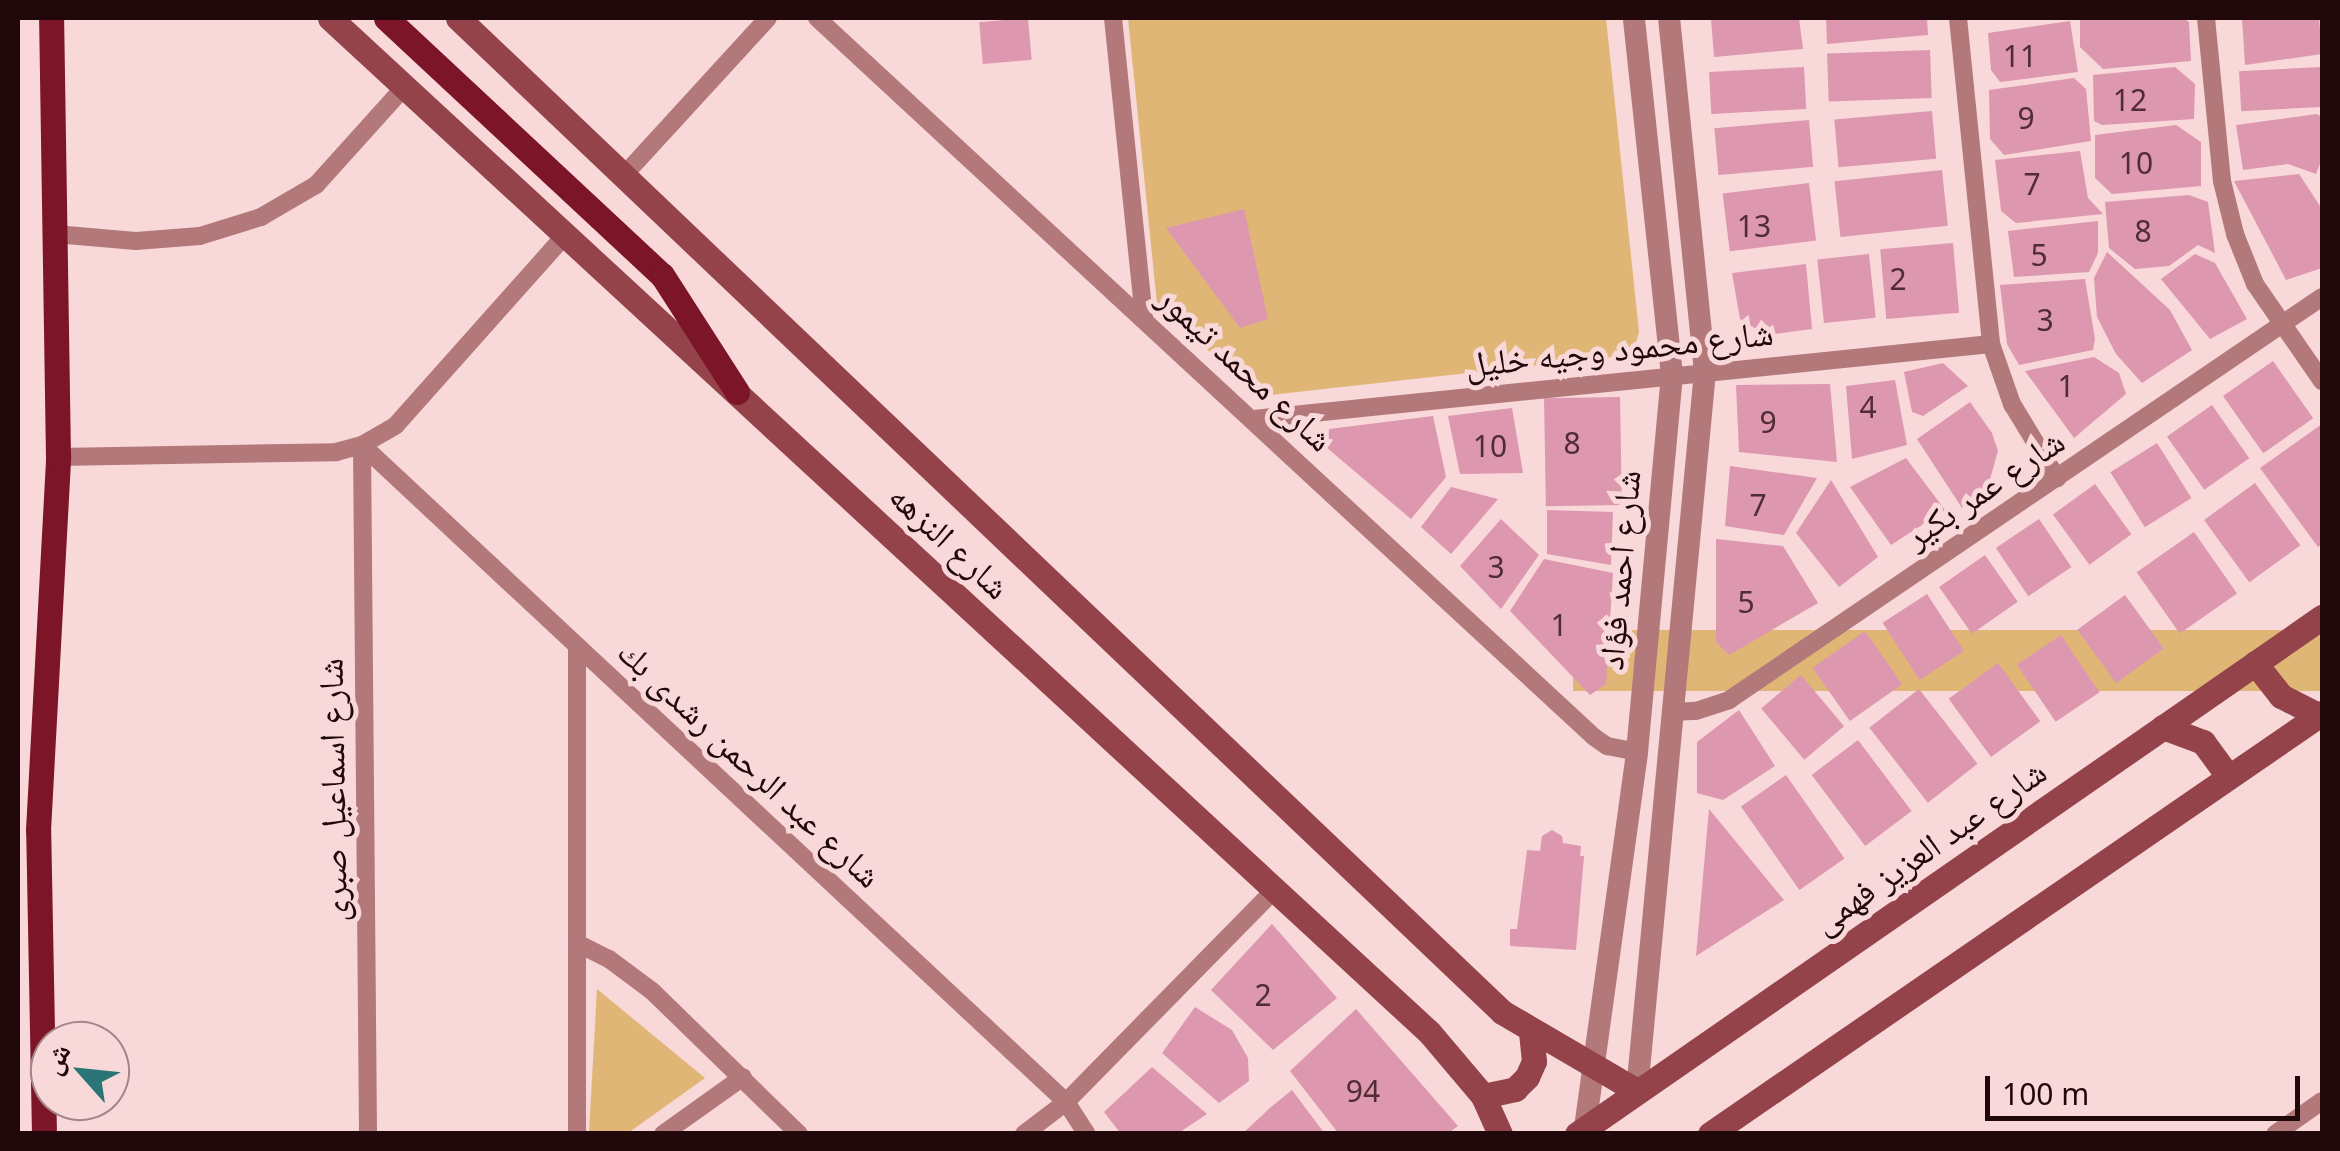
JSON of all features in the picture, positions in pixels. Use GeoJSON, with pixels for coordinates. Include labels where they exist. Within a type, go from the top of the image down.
{"type":"FeatureCollection","features":[{"type":"Feature","properties":{"kind":"main road"},"geometry":{"type":"LineString","coordinates":[[44,1134],[38,830],[58,456],[52,18]]}},
{"type":"Feature","properties":{"kind":"main road","name":"شارع النزهه"},"geometry":{"type":"LineString","coordinates":[[330,18],[1429,1032],[1484,1096],[1500,1134]]}},
{"type":"Feature","properties":{"kind":"main road"},"geometry":{"type":"LineString","coordinates":[[386,18],[662,275],[737,392]]}},
{"type":"Feature","properties":{"kind":"main road","name":"شارع النزهه"},"geometry":{"type":"LineString","coordinates":[[464,20],[1465,978],[1531,1032],[1636,1090]]}},
{"type":"Feature","properties":{"kind":"main road","name":"شارع عبد العزيز فهمى"},"geometry":{"type":"LineString","coordinates":[[1581,1131],[2322,616]]}},
{"type":"Feature","properties":{"kind":"main road"},"geometry":{"type":"LineString","coordinates":[[2255,663],[2281,696],[2320,714]]}},
{"type":"Feature","properties":{"kind":"main road"},"geometry":{"type":"LineString","coordinates":[[1710,1134],[2320,714]]}},
{"type":"Feature","properties":{"kind":"main road"},"geometry":{"type":"LineString","coordinates":[[2163,727],[2202,742],[2228,776]]}},
{"type":"Feature","properties":{"kind":"main road"},"geometry":{"type":"LineString","coordinates":[[18,775],[30,770],[41,756]]}},
{"type":"Feature","properties":{"kind":"main road"},"geometry":{"type":"LineString","coordinates":[[18,813],[38,830]]}},
{"type":"Feature","properties":{"kind":"main road"},"geometry":{"type":"LineString","coordinates":[[1484,1096],[1516,1089],[1527,1077],[1534,1061],[1531,1032]]}},
{"type":"Feature","properties":{"kind":"street"},"geometry":{"type":"LineString","coordinates":[[626,173],[768,18]]}},
{"type":"Feature","properties":{"kind":"street","name":"شارع محمد تيمور"},"geometry":{"type":"LineString","coordinates":[[817,18],[1594,736],[1622,751],[1637,752]]}},
{"type":"Feature","properties":{"kind":"street"},"geometry":{"type":"LineString","coordinates":[[1112,18],[1144,318]]}},
{"type":"Feature","properties":{"kind":"street","name":"شارع احمد فؤاد"},"geometry":{"type":"LineString","coordinates":[[1581,1131],[1637,752],[1672,375],[1634,18]]}},
{"type":"Feature","properties":{"kind":"street","name":"شارع احمد فؤاد"},"geometry":{"type":"LineString","coordinates":[[1636,1090],[1705,372],[1669,18]]}},
{"type":"Feature","properties":{"kind":"street"},"geometry":{"type":"LineString","coordinates":[[1958,18],[1991,344],[2012,404],[2057,478]]}},
{"type":"Feature","properties":{"kind":"street"},"geometry":{"type":"LineString","coordinates":[[2206,18],[2222,181],[2235,234],[2256,284],[2322,382]]}},
{"type":"Feature","properties":{"kind":"street"},"geometry":{"type":"LineString","coordinates":[[55,234],[152,240],[200,236],[261,217],[316,185],[405,86]]}},
{"type":"Feature","properties":{"kind":"street"},"geometry":{"type":"LineString","coordinates":[[58,456],[336,452],[362,446],[396,425],[566,234]]}},
{"type":"Feature","properties":{"kind":"street","name":"شارع عمر بكير"},"geometry":{"type":"LineString","coordinates":[[1674,712],[1696,711],[1728,700],[2322,297]]}},
{"type":"Feature","properties":{"kind":"street","name":"شارع محمود وجيه خليل"},"geometry":{"type":"LineString","coordinates":[[1254,419],[1991,344]]}},
{"type":"Feature","properties":{"kind":"street","name":"شارع عبد الرحمن رشدى بك"},"geometry":{"type":"LineString","coordinates":[[362,446],[1066,1102],[1087,1134]]}},
{"type":"Feature","properties":{"kind":"street","name":"شارع اسماعيل صبرى"},"geometry":{"type":"LineString","coordinates":[[362,446],[368,1134]]}},
{"type":"Feature","properties":{"kind":"street"},"geometry":{"type":"LineString","coordinates":[[577,646],[577,1134]]}},
{"type":"Feature","properties":{"kind":"street"},"geometry":{"type":"LineString","coordinates":[[1024,1134],[1066,1102],[1276,888]]}},
{"type":"Feature","properties":{"kind":"street"},"geometry":{"type":"LineString","coordinates":[[577,943],[609,959],[652,991],[799,1134]]}},
{"type":"Feature","properties":{"kind":"street"},"geometry":{"type":"LineString","coordinates":[[663,1134],[743,1077]]}},
{"type":"Feature","properties":{"kind":"street"},"geometry":{"type":"LineString","coordinates":[[2275,1134],[2322,1101]]}},
{"type":"Feature","properties":{"kind":"shaded area"},"geometry":{"type":"Polygon","coordinates":[[[1128,18],[1606,18],[1639,332],[1634,349],[1622,356],[1269,395],[1251,389],[1157,304],[1128,18]]]}},
{"type":"Feature","properties":{"kind":"shaded area"},"geometry":{"type":"Polygon","coordinates":[[[1573,630],[2322,630],[2322,691],[1573,691],[1573,630]]]}},
{"type":"Feature","properties":{"kind":"shaded area"},"geometry":{"type":"Polygon","coordinates":[[[597,989],[705,1078],[628,1133],[589,1133],[597,989]]]}},
{"type":"Feature","properties":{"kind":"building"},"geometry":{"type":"Polygon","coordinates":[[[1028,18],[1032,60],[983,64],[979,22],[1028,18]]]}},
{"type":"Feature","properties":{"kind":"building"},"geometry":{"type":"Polygon","coordinates":[[[1711,18],[1799,18],[1803,49],[1714,57],[1711,18]]]}},
{"type":"Feature","properties":{"kind":"building"},"geometry":{"type":"Polygon","coordinates":[[[1826,18],[1927,18],[1928,35],[1827,44],[1826,18]]]}},
{"type":"Feature","properties":{"kind":"building"},"geometry":{"type":"Polygon","coordinates":[[[2080,18],[2183,18],[2189,22],[2191,61],[2103,69],[2080,47],[2080,18]]]}},
{"type":"Feature","properties":{"kind":"building"},"geometry":{"type":"Polygon","coordinates":[[[2242,18],[2319,18],[2322,54],[2245,65],[2242,18]]]}},
{"type":"Feature","properties":{"kind":"building"},"geometry":{"type":"Polygon","coordinates":[[[2070,21],[2078,72],[2000,82],[1991,70],[1988,33],[2070,21]]]}},
{"type":"Feature","properties":{"kind":"building"},"geometry":{"type":"Polygon","coordinates":[[[1930,50],[1932,98],[1829,102],[1827,54],[1930,50]]]}},
{"type":"Feature","properties":{"kind":"building"},"geometry":{"type":"Polygon","coordinates":[[[1804,67],[1806,109],[1711,114],[1709,72],[1804,67]]]}},
{"type":"Feature","properties":{"kind":"building"},"geometry":{"type":"Polygon","coordinates":[[[2175,67],[2195,84],[2194,119],[2102,125],[2094,121],[2093,75],[2175,67]]]}},
{"type":"Feature","properties":{"kind":"building"},"geometry":{"type":"Polygon","coordinates":[[[2320,67],[2322,107],[2241,111],[2239,71],[2320,67]]]}},
{"type":"Feature","properties":{"kind":"building"},"geometry":{"type":"Polygon","coordinates":[[[2074,78],[2086,89],[2091,141],[2004,155],[1990,139],[1989,90],[2074,78]]]}},
{"type":"Feature","properties":{"kind":"building"},"geometry":{"type":"Polygon","coordinates":[[[1932,111],[1936,159],[1839,167],[1834,120],[1932,111]]]}},
{"type":"Feature","properties":{"kind":"building"},"geometry":{"type":"Polygon","coordinates":[[[2317,114],[2322,117],[2322,158],[2316,174],[2288,164],[2243,170],[2236,125],[2317,114]]]}},
{"type":"Feature","properties":{"kind":"building"},"geometry":{"type":"Polygon","coordinates":[[[1809,120],[1813,167],[1718,175],[1714,128],[1809,120]]]}},
{"type":"Feature","properties":{"kind":"building"},"geometry":{"type":"Polygon","coordinates":[[[2176,125],[2201,142],[2201,186],[2112,194],[2095,178],[2095,135],[2176,125]]]}},
{"type":"Feature","properties":{"kind":"building"},"geometry":{"type":"Polygon","coordinates":[[[2080,151],[2088,198],[2103,214],[2016,223],[2001,211],[1995,160],[2080,151]]]}},
{"type":"Feature","properties":{"kind":"building"},"geometry":{"type":"Polygon","coordinates":[[[1942,170],[1948,226],[1840,237],[1835,181],[1942,170]]]}},
{"type":"Feature","properties":{"kind":"building"},"geometry":{"type":"Polygon","coordinates":[[[2299,174],[2322,209],[2322,268],[2286,280],[2234,181],[2299,174]]]}},
{"type":"Feature","properties":{"kind":"building"},"geometry":{"type":"Polygon","coordinates":[[[1809,183],[1816,241],[1730,251],[1723,194],[1809,183]]]}},
{"type":"Feature","properties":{"kind":"building"},"geometry":{"type":"Polygon","coordinates":[[[2189,195],[2208,202],[2215,253],[2198,245],[2169,266],[2135,269],[2109,248],[2105,202],[2189,195]]]}},
{"type":"Feature","properties":{"kind":"building"},"geometry":{"type":"Polygon","coordinates":[[[1244,209],[1268,319],[1240,328],[1166,228],[1244,209]]]}},
{"type":"Feature","properties":{"kind":"building"},"geometry":{"type":"Polygon","coordinates":[[[2098,221],[2098,253],[2089,272],[2014,277],[2008,231],[2098,221]]]}},
{"type":"Feature","properties":{"kind":"building"},"geometry":{"type":"Polygon","coordinates":[[[1953,243],[1959,313],[1886,319],[1880,249],[1953,243]]]}},
{"type":"Feature","properties":{"kind":"building"},"geometry":{"type":"Polygon","coordinates":[[[2107,252],[2170,310],[2192,350],[2142,383],[2116,354],[2097,317],[2094,278],[2107,252]]]}},
{"type":"Feature","properties":{"kind":"building"},"geometry":{"type":"Polygon","coordinates":[[[1869,254],[1876,318],[1824,323],[1817,259],[1869,254]]]}},
{"type":"Feature","properties":{"kind":"building"},"geometry":{"type":"Polygon","coordinates":[[[2195,254],[2215,263],[2247,319],[2210,339],[2161,279],[2195,254]]]}},
{"type":"Feature","properties":{"kind":"building"},"geometry":{"type":"Polygon","coordinates":[[[1806,264],[1812,329],[1766,335],[1740,319],[1732,273],[1806,264]]]}},
{"type":"Feature","properties":{"kind":"building"},"geometry":{"type":"Polygon","coordinates":[[[2085,279],[2095,339],[2093,350],[2019,365],[2007,344],[2000,285],[2085,279]]]}},
{"type":"Feature","properties":{"kind":"building"},"geometry":{"type":"Polygon","coordinates":[[[2094,357],[2119,373],[2126,394],[2074,438],[2025,371],[2094,357]]]}},
{"type":"Feature","properties":{"kind":"building"},"geometry":{"type":"Polygon","coordinates":[[[2273,361],[2313,418],[2263,453],[2223,396],[2273,361]]]}},
{"type":"Feature","properties":{"kind":"building"},"geometry":{"type":"Polygon","coordinates":[[[1943,363],[1968,386],[1923,416],[1912,412],[1904,372],[1943,363]]]}},
{"type":"Feature","properties":{"kind":"building"},"geometry":{"type":"Polygon","coordinates":[[[1895,380],[1907,445],[1852,459],[1846,386],[1895,380]]]}},
{"type":"Feature","properties":{"kind":"building"},"geometry":{"type":"Polygon","coordinates":[[[1830,384],[1837,462],[1739,452],[1736,385],[1830,384]]]}},
{"type":"Feature","properties":{"kind":"building"},"geometry":{"type":"Polygon","coordinates":[[[1620,397],[1622,505],[1546,506],[1544,398],[1620,397]]]}},
{"type":"Feature","properties":{"kind":"building"},"geometry":{"type":"Polygon","coordinates":[[[1970,402],[1992,433],[1998,451],[1988,486],[1962,508],[1917,439],[1970,402]]]}},
{"type":"Feature","properties":{"kind":"building"},"geometry":{"type":"Polygon","coordinates":[[[2212,405],[2249,458],[2204,490],[2167,437],[2212,405]]]}},
{"type":"Feature","properties":{"kind":"building"},"geometry":{"type":"Polygon","coordinates":[[[1512,408],[1523,473],[1460,474],[1448,416],[1512,408]]]}},
{"type":"Feature","properties":{"kind":"building"},"geometry":{"type":"Polygon","coordinates":[[[1433,416],[1446,477],[1411,519],[1326,447],[1321,430],[1433,416]]]}},
{"type":"Feature","properties":{"kind":"building"},"geometry":{"type":"Polygon","coordinates":[[[2322,424],[2322,544],[2318,547],[2260,468],[2322,424]]]}},
{"type":"Feature","properties":{"kind":"building"},"geometry":{"type":"Polygon","coordinates":[[[2157,443],[2191,498],[2145,527],[2110,472],[2157,443]]]}},
{"type":"Feature","properties":{"kind":"building"},"geometry":{"type":"Polygon","coordinates":[[[1906,458],[1945,510],[1891,545],[1850,487],[1906,458]]]}},
{"type":"Feature","properties":{"kind":"building"},"geometry":{"type":"Polygon","coordinates":[[[1730,466],[1817,478],[1784,535],[1725,526],[1730,466]]]}},
{"type":"Feature","properties":{"kind":"building"},"geometry":{"type":"Polygon","coordinates":[[[1831,480],[1878,557],[1839,587],[1796,533],[1831,480]]]}},
{"type":"Feature","properties":{"kind":"building"},"geometry":{"type":"Polygon","coordinates":[[[2255,483],[2300,545],[2249,582],[2204,520],[2255,483]]]}},
{"type":"Feature","properties":{"kind":"building"},"geometry":{"type":"Polygon","coordinates":[[[2095,484],[2131,534],[2089,565],[2053,515],[2095,484]]]}},
{"type":"Feature","properties":{"kind":"building"},"geometry":{"type":"Polygon","coordinates":[[[1451,487],[1498,499],[1451,554],[1421,527],[1451,487]]]}},
{"type":"Feature","properties":{"kind":"building"},"geometry":{"type":"Polygon","coordinates":[[[1547,510],[1613,512],[1611,565],[1547,554],[1547,510]]]}},
{"type":"Feature","properties":{"kind":"building"},"geometry":{"type":"Polygon","coordinates":[[[1501,519],[1539,555],[1501,609],[1460,566],[1501,519]]]}},
{"type":"Feature","properties":{"kind":"building"},"geometry":{"type":"Polygon","coordinates":[[[2039,519],[2071,567],[2028,596],[1996,548],[2039,519]]]}},
{"type":"Feature","properties":{"kind":"building"},"geometry":{"type":"Polygon","coordinates":[[[2194,532],[2237,593],[2180,634],[2137,572],[2194,532]]]}},
{"type":"Feature","properties":{"kind":"building"},"geometry":{"type":"Polygon","coordinates":[[[1716,539],[1783,546],[1818,603],[1729,655],[1716,642],[1716,539]]]}},
{"type":"Feature","properties":{"kind":"building"},"geometry":{"type":"Polygon","coordinates":[[[1985,555],[2018,602],[1972,634],[1939,587],[1985,555]]]}},
{"type":"Feature","properties":{"kind":"building"},"geometry":{"type":"Polygon","coordinates":[[[1544,559],[1613,573],[1606,684],[1590,695],[1510,611],[1544,559]]]}},
{"type":"Feature","properties":{"kind":"building"},"geometry":{"type":"Polygon","coordinates":[[[1927,594],[1964,651],[1920,680],[1883,623],[1927,594]]]}},
{"type":"Feature","properties":{"kind":"building"},"geometry":{"type":"Polygon","coordinates":[[[2125,595],[2164,648],[2116,683],[2077,630],[2125,595]]]}},
{"type":"Feature","properties":{"kind":"building"},"geometry":{"type":"Polygon","coordinates":[[[1865,631],[1902,684],[1850,721],[1813,668],[1865,631]]]}},
{"type":"Feature","properties":{"kind":"building"},"geometry":{"type":"Polygon","coordinates":[[[2061,635],[2100,692],[2056,722],[2017,665],[2061,635]]]}},
{"type":"Feature","properties":{"kind":"building"},"geometry":{"type":"Polygon","coordinates":[[[1998,663],[2040,721],[1991,757],[1949,699],[1998,663]]]}},
{"type":"Feature","properties":{"kind":"building"},"geometry":{"type":"Polygon","coordinates":[[[1801,675],[1844,726],[1804,760],[1761,708],[1801,675]]]}},
{"type":"Feature","properties":{"kind":"building"},"geometry":{"type":"Polygon","coordinates":[[[1919,689],[1977,764],[1928,803],[1869,728],[1919,689]]]}},
{"type":"Feature","properties":{"kind":"building"},"geometry":{"type":"Polygon","coordinates":[[[1739,710],[1775,766],[1723,800],[1697,793],[1697,742],[1739,710]]]}},
{"type":"Feature","properties":{"kind":"building"},"geometry":{"type":"Polygon","coordinates":[[[1858,740],[1912,811],[1865,846],[1812,775],[1858,740]]]}},
{"type":"Feature","properties":{"kind":"building"},"geometry":{"type":"Polygon","coordinates":[[[1786,775],[1845,859],[1799,890],[1741,807],[1786,775]]]}},
{"type":"Feature","properties":{"kind":"building"},"geometry":{"type":"Polygon","coordinates":[[[1709,809],[1784,900],[1696,956],[1709,809]]]}},
{"type":"Feature","properties":{"kind":"building"},"geometry":{"type":"Polygon","coordinates":[[[1552,830],[1562,836],[1563,843],[1581,846],[1580,856],[1584,856],[1576,950],[1510,946],[1510,929],[1517,929],[1527,850],[1540,851],[1542,836],[1552,830]]]}},
{"type":"Feature","properties":{"kind":"building"},"geometry":{"type":"Polygon","coordinates":[[[1272,924],[1337,998],[1273,1050],[1211,990],[1272,924]]]}},
{"type":"Feature","properties":{"kind":"building"},"geometry":{"type":"Polygon","coordinates":[[[1195,1007],[1232,1030],[1248,1058],[1249,1081],[1219,1103],[1162,1053],[1195,1007]]]}},
{"type":"Feature","properties":{"kind":"building"},"geometry":{"type":"Polygon","coordinates":[[[1356,1009],[1458,1126],[1447,1134],[1339,1134],[1290,1071],[1356,1009]]]}},
{"type":"Feature","properties":{"kind":"building"},"geometry":{"type":"Polygon","coordinates":[[[1152,1067],[1207,1114],[1177,1134],[1121,1134],[1104,1112],[1152,1067]]]}},
{"type":"Feature","properties":{"kind":"building"},"geometry":{"type":"Polygon","coordinates":[[[1292,1090],[1325,1134],[1242,1134],[1271,1107],[1292,1090]]]}}]}
